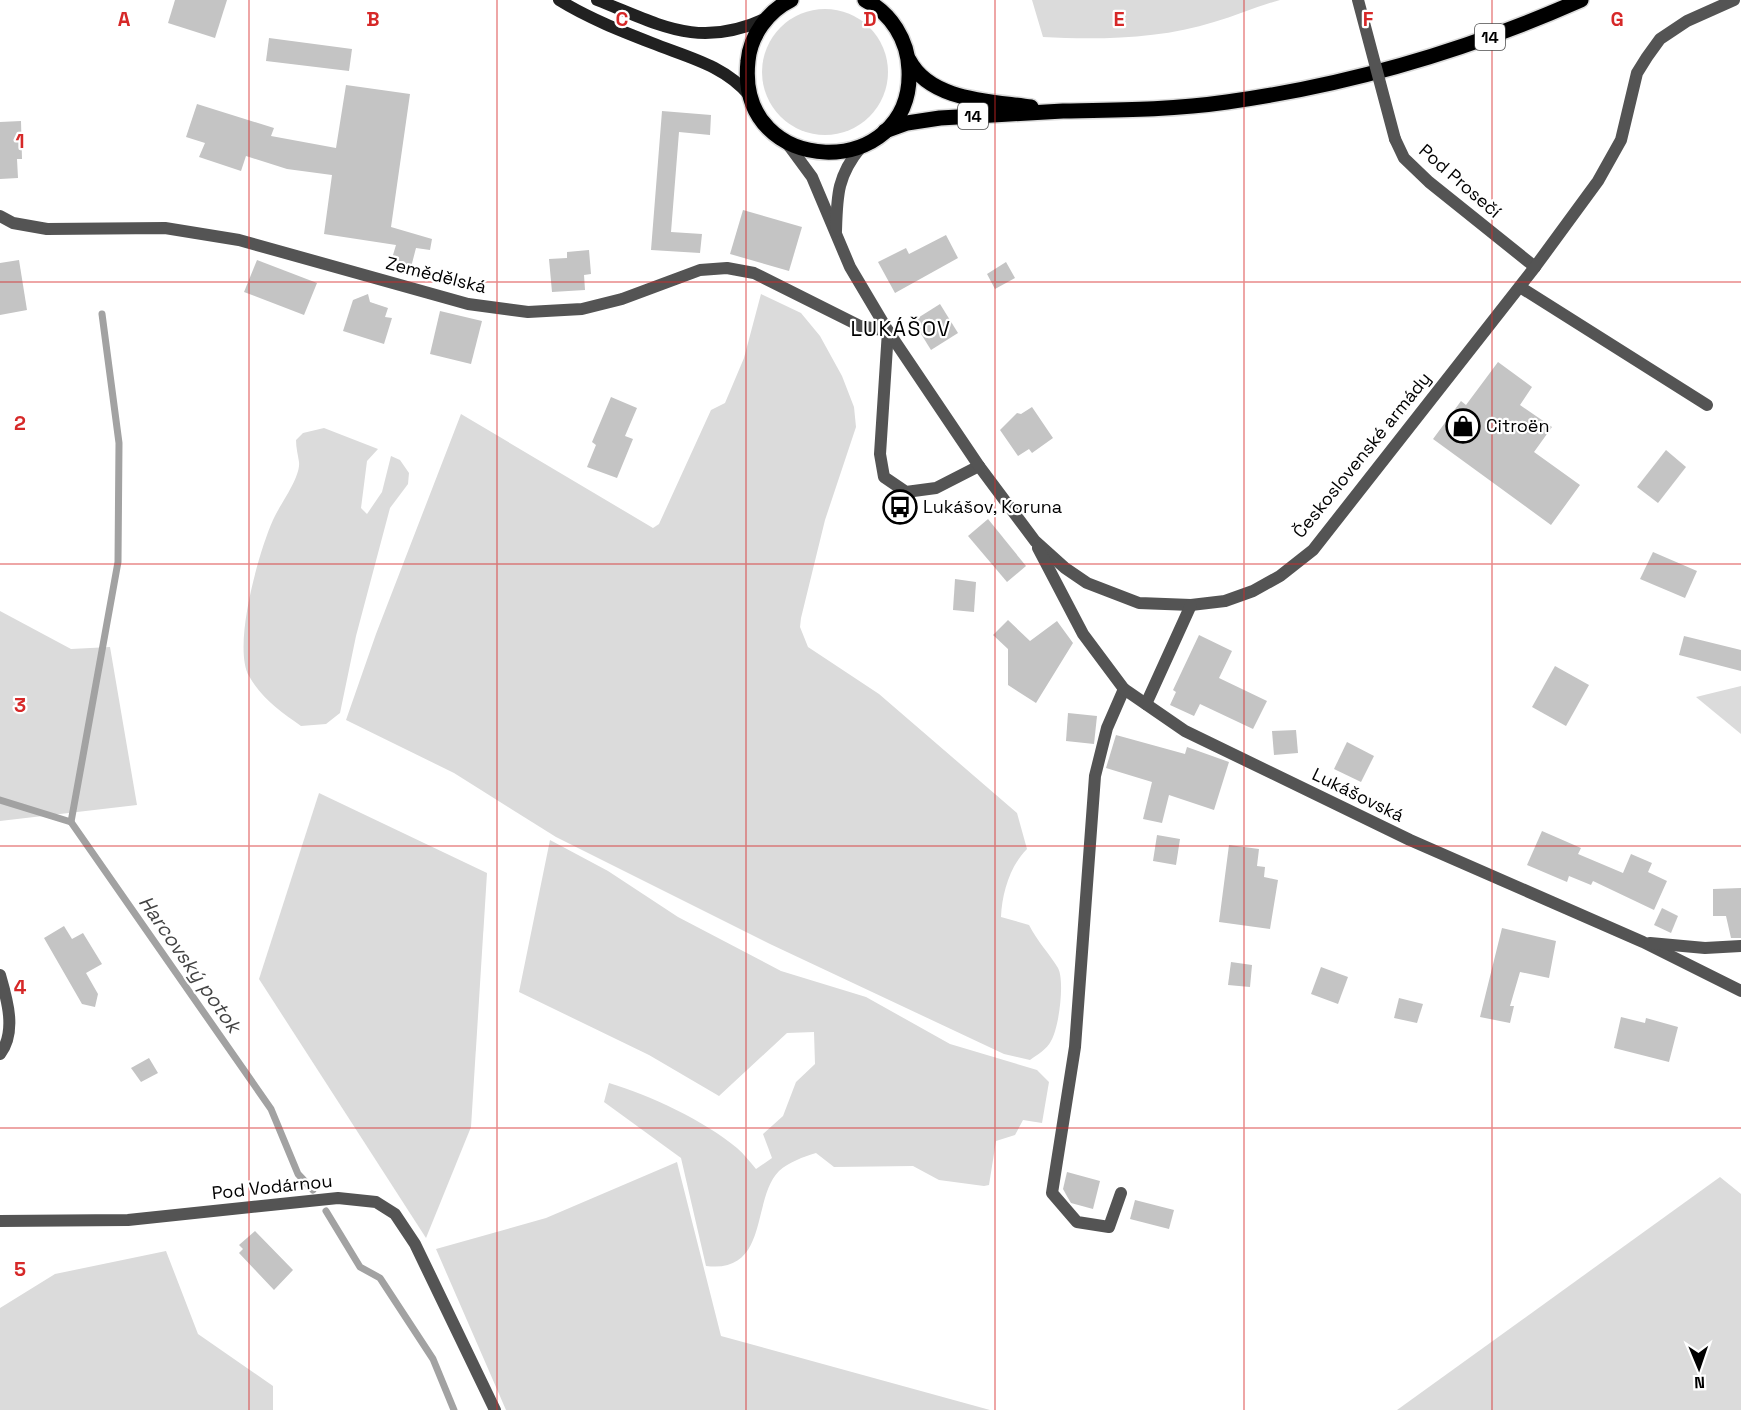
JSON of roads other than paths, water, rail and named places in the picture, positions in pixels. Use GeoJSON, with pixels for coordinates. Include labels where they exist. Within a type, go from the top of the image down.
{"type":"FeatureCollection","features":[{"type":"Feature","properties":{"kind":"main road","name":"Československé armády"},"geometry":{"type":"LineString","coordinates":[[789,0],[767,18],[755,35],[748,54],[746,75],[749,95],[757,114],[770,130],[786,143],[823,154],[842,153],[861,147],[885,131],[906,98],[910,78],[909,59],[902,38],[890,19],[865,0]]}},
{"type":"Feature","properties":{"kind":"main road","name":"14"},"geometry":{"type":"LineString","coordinates":[[885,131],[923,119],[1063,111],[1157,109],[1225,102],[1309,89],[1396,67],[1480,41],[1581,0]]}},
{"type":"Feature","properties":{"kind":"main road","name":"14"},"geometry":{"type":"LineString","coordinates":[[909,59],[917,72],[926,79],[962,96],[1063,111]]}},
{"type":"Feature","properties":{"kind":"street","name":"Československé armády"},"geometry":{"type":"LineString","coordinates":[[559,0],[576,11],[713,66],[732,78],[749,95]]}},
{"type":"Feature","properties":{"kind":"street","name":"Československé armády"},"geometry":{"type":"LineString","coordinates":[[597,0],[675,30],[694,33],[731,32],[767,18]]}},
{"type":"Feature","properties":{"kind":"street","name":"Pod Prosečí"},"geometry":{"type":"LineString","coordinates":[[1358,0],[1395,139],[1404,158],[1429,182],[1535,267]]}},
{"type":"Feature","properties":{"kind":"street","name":"Československé armády"},"geometry":{"type":"LineString","coordinates":[[786,143],[812,177],[850,267],[888,331],[979,466],[1035,541],[1065,568],[1087,583],[1139,603],[1191,605],[1225,601],[1253,591],[1280,576],[1313,550],[1520,287],[1598,181],[1621,140],[1637,73],[1660,39],[1688,21],[1734,0]]}},
{"type":"Feature","properties":{"kind":"street","name":"Československé armády"},"geometry":{"type":"LineString","coordinates":[[836,236],[838,188],[845,170],[861,147]]}},
{"type":"Feature","properties":{"kind":"street","name":"Zemědělská"},"geometry":{"type":"LineString","coordinates":[[0,216],[13,223],[47,229],[165,228],[239,240],[468,304],[528,312],[582,309],[622,299],[700,270],[727,268],[754,273],[860,326],[888,331]]}},
{"type":"Feature","properties":{"kind":"street"},"geometry":{"type":"LineString","coordinates":[[1520,287],[1707,405]]}},
{"type":"Feature","properties":{"kind":"street"},"geometry":{"type":"LineString","coordinates":[[888,331],[880,454],[884,477],[906,492],[936,488],[979,466]]}},
{"type":"Feature","properties":{"kind":"street","name":"Lukášovská"},"geometry":{"type":"LineString","coordinates":[[1035,541],[1083,634],[1124,689],[1185,731],[1410,840],[1643,942],[1741,991]]}},
{"type":"Feature","properties":{"kind":"street"},"geometry":{"type":"LineString","coordinates":[[1146,704],[1191,605]]}},
{"type":"Feature","properties":{"kind":"street"},"geometry":{"type":"LineString","coordinates":[[1121,1193],[1109,1227],[1077,1222],[1052,1193],[1075,1047],[1095,776],[1107,728],[1124,689]]}},
{"type":"Feature","properties":{"kind":"street"},"geometry":{"type":"LineString","coordinates":[[1643,942],[1705,948],[1741,946]]}},
{"type":"Feature","properties":{"kind":"street"},"geometry":{"type":"LineString","coordinates":[[0,975],[9,1017],[8,1031],[0,1054]]}},
{"type":"Feature","properties":{"kind":"street","name":"Pod Vodárnou"},"geometry":{"type":"LineString","coordinates":[[0,1221],[128,1220],[338,1198],[376,1202],[395,1214],[415,1244],[495,1410]]}},
{"type":"Feature","properties":{"kind":"waterway"},"geometry":{"type":"LineString","coordinates":[[71,822],[118,562],[119,443],[102,314]]}},
{"type":"Feature","properties":{"kind":"waterway","name":"Harcovský potok"},"geometry":{"type":"LineString","coordinates":[[0,800],[71,822],[271,1109],[298,1174],[313,1190]]}},
{"type":"Feature","properties":{"kind":"waterway","name":"Harcovský potok"},"geometry":{"type":"LineString","coordinates":[[326,1211],[360,1267],[380,1278],[433,1359],[454,1410]]}},
{"type":"Feature","properties":{"kind":"place","name":"Citroën"},"geometry":{"type":"Point","coordinates":[1463,426]}},
{"type":"Feature","properties":{"kind":"place","name":"Lukášov, Koruna"},"geometry":{"type":"Point","coordinates":[900,507]}},
{"type":"Feature","properties":{"kind":"district","name":"LUKÁŠOV"},"geometry":{"type":"Point","coordinates":[901,329]}}]}
